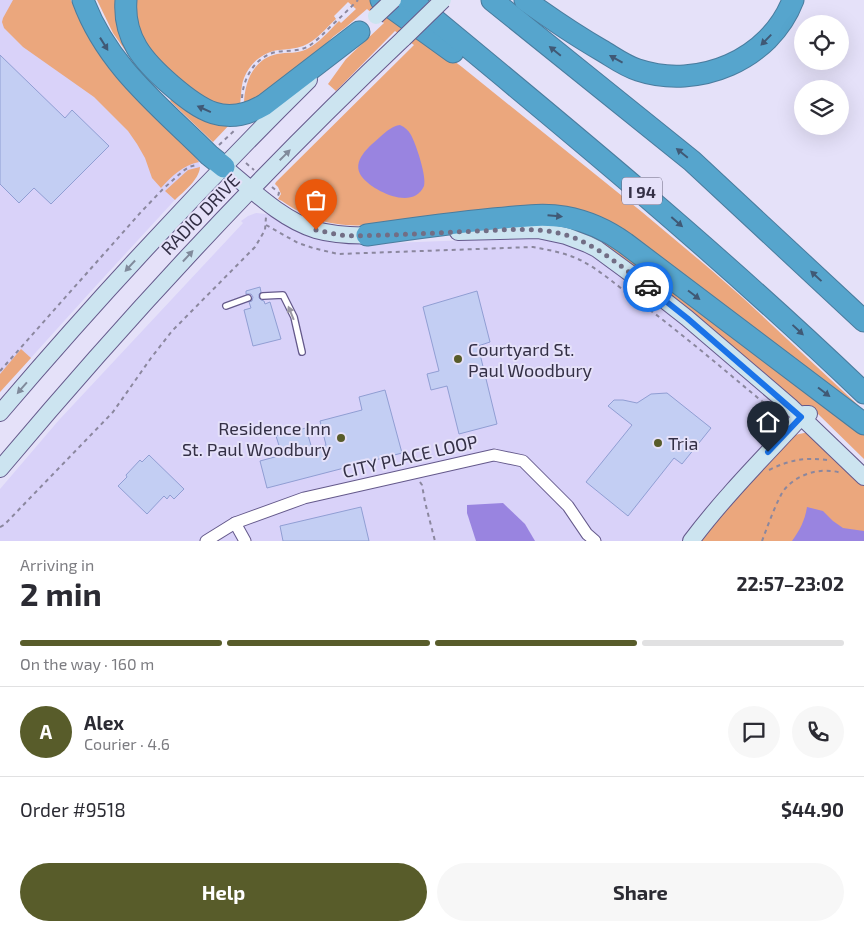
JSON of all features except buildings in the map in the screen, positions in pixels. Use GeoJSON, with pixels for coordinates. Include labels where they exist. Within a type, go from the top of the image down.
{"type":"FeatureCollection","features":[{"type":"Feature","properties":{"kind":"highway"},"geometry":{"type":"LineString","coordinates":[[83,0],[103,42],[122,68],[135,83],[216,161]]}},
{"type":"Feature","properties":{"kind":"highway"},"geometry":{"type":"LineString","coordinates":[[126,0],[126,18],[132,38],[142,56],[154,70],[189,101],[216,114],[226,116],[243,114],[267,103],[359,32]]}},
{"type":"Feature","properties":{"kind":"highway","name":"I 94"},"geometry":{"type":"LineString","coordinates":[[411,0],[697,239],[766,300],[864,392]]}},
{"type":"Feature","properties":{"kind":"highway"},"geometry":{"type":"LineString","coordinates":[[492,0],[692,161],[864,321]]}},
{"type":"Feature","properties":{"kind":"highway"},"geometry":{"type":"LineString","coordinates":[[525,0],[619,61],[638,70],[678,77],[703,74],[724,68],[756,50],[781,22],[793,0]]}},
{"type":"Feature","properties":{"kind":"highway"},"geometry":{"type":"LineString","coordinates":[[378,8],[610,165]]}},
{"type":"Feature","properties":{"kind":"highway"},"geometry":{"type":"LineString","coordinates":[[367,235],[458,222],[534,215],[561,216],[586,222],[620,239],[864,424]]}},
{"type":"Feature","properties":{"kind":"main road","name":"RADIO DRIVE"},"geometry":{"type":"LineString","coordinates":[[0,414],[97,303],[216,161],[296,93],[359,32],[378,8],[393,0]]}},
{"type":"Feature","properties":{"kind":"main road","name":"RADIO DRIVE"},"geometry":{"type":"LineString","coordinates":[[0,468],[118,332],[251,190],[325,115],[444,0]]}},
{"type":"Feature","properties":{"kind":"main road"},"geometry":{"type":"LineString","coordinates":[[216,161],[280,212],[313,229],[340,235],[527,230],[556,233],[587,244],[606,255],[665,300],[783,400],[864,477]]}},
{"type":"Feature","properties":{"kind":"main road"},"geometry":{"type":"LineString","coordinates":[[691,541],[707,519],[737,485],[801,417],[807,414],[819,419],[864,465]]}},
{"type":"Feature","properties":{"kind":"street","name":"CITY PLACE LOOP"},"geometry":{"type":"LineString","coordinates":[[206,541],[235,523],[304,498],[494,455],[523,461],[568,506],[587,534],[595,541]]}},
{"type":"Feature","properties":{"kind":"street"},"geometry":{"type":"LineString","coordinates":[[235,523],[245,541]]}},
{"type":"Feature","properties":{"kind":"lane"},"geometry":{"type":"LineString","coordinates":[[262,296],[283,295],[294,316],[302,352]]}},
{"type":"Feature","properties":{"kind":"lane"},"geometry":{"type":"LineString","coordinates":[[226,306],[248,298]]}},
{"type":"Feature","properties":{"kind":"path"},"geometry":{"type":"LineString","coordinates":[[0,370],[150,202],[183,170],[191,166],[216,161],[228,136],[244,122],[242,100],[244,84],[256,63],[274,53],[307,47],[358,0]]}},
{"type":"Feature","properties":{"kind":"path"},"geometry":{"type":"LineString","coordinates":[[0,527],[18,511],[113,412],[172,331],[255,247],[265,230],[266,213]]}},
{"type":"Feature","properties":{"kind":"path"},"geometry":{"type":"LineString","coordinates":[[266,225],[298,243],[338,254],[533,247],[568,255],[587,264],[669,324],[783,419]]}},
{"type":"Feature","properties":{"kind":"path"},"geometry":{"type":"LineString","coordinates":[[767,472],[793,460],[807,458],[831,460]]}},
{"type":"Feature","properties":{"kind":"path"},"geometry":{"type":"LineString","coordinates":[[762,541],[783,492],[794,481],[806,474],[819,471],[830,471],[846,475],[841,470]]}},
{"type":"Feature","properties":{"kind":"path"},"geometry":{"type":"LineString","coordinates":[[414,474],[422,486],[435,541]]}},
{"type":"Feature","properties":{"kind":"shaded area"},"geometry":{"type":"Polygon","coordinates":[[[0,0],[71,0],[87,36],[108,69],[126,90],[197,159],[200,167],[194,179],[0,392],[0,0]]]}},
{"type":"Feature","properties":{"kind":"shaded area"},"geometry":{"type":"Polygon","coordinates":[[[13,0],[71,0],[97,52],[118,80],[199,162],[183,168],[161,188],[152,178],[145,158],[128,131],[94,97],[23,47],[4,28],[3,18],[13,0]]]}},
{"type":"Feature","properties":{"kind":"shaded area"},"geometry":{"type":"Polygon","coordinates":[[[97,0],[120,0],[134,63],[113,33],[97,0]]]}},
{"type":"Feature","properties":{"kind":"shaded area"},"geometry":{"type":"Polygon","coordinates":[[[132,0],[370,0],[462,67],[642,212],[743,298],[859,406],[856,410],[608,226],[342,225],[318,220],[278,199],[281,194],[275,184],[276,182],[414,45],[395,31],[336,91],[328,84],[346,59],[384,23],[367,9],[334,36],[296,72],[244,105],[248,81],[262,61],[277,54],[304,51],[356,9],[348,2],[334,16],[336,19],[308,44],[273,51],[258,59],[253,63],[244,78],[239,109],[205,102],[144,47],[132,0]]]}},
{"type":"Feature","properties":{"kind":"shaded area"},"geometry":{"type":"Polygon","coordinates":[[[175,95],[233,121],[213,142],[170,101],[175,95]]]}},
{"type":"Feature","properties":{"kind":"shaded area"},"geometry":{"type":"Polygon","coordinates":[[[400,125],[408,130],[413,139],[425,182],[419,193],[411,197],[402,198],[384,193],[367,182],[362,177],[358,165],[367,149],[387,131],[394,126],[400,125]]]}},
{"type":"Feature","properties":{"kind":"shaded area"},"geometry":{"type":"Polygon","coordinates":[[[200,167],[194,181],[175,200],[165,191],[188,170],[200,167]]]}},
{"type":"Feature","properties":{"kind":"shaded area"},"geometry":{"type":"Polygon","coordinates":[[[256,213],[267,214],[303,234],[339,244],[525,238],[550,240],[573,247],[600,261],[693,331],[779,409],[783,417],[781,428],[682,541],[0,541],[0,489],[59,420],[243,223],[241,221],[256,213]]]}},
{"type":"Feature","properties":{"kind":"shaded area"},"geometry":{"type":"Polygon","coordinates":[[[590,229],[864,431],[864,459],[816,412],[802,408],[587,236],[590,229]]]}},
{"type":"Feature","properties":{"kind":"shaded area"},"geometry":{"type":"Polygon","coordinates":[[[21,349],[31,358],[0,392],[0,374],[21,349]]]}},
{"type":"Feature","properties":{"kind":"shaded area"},"geometry":{"type":"Polygon","coordinates":[[[809,433],[864,483],[864,541],[700,541],[722,513],[790,439],[795,435],[809,433]]]}},
{"type":"Feature","properties":{"kind":"shaded area"},"geometry":{"type":"Polygon","coordinates":[[[503,503],[525,524],[535,541],[476,541],[467,513],[467,505],[503,503]]]}},
{"type":"Feature","properties":{"kind":"shaded area"},"geometry":{"type":"Polygon","coordinates":[[[807,507],[823,511],[843,528],[864,531],[864,541],[792,541],[802,525],[807,507]]]}},
{"type":"Feature","properties":{"kind":"way so far"},"geometry":{"type":"LineString","coordinates":[[316,230],[354,236],[505,230],[533,230],[562,234],[602,252],[648,287]]}},
{"type":"Feature","properties":{"kind":"place","name":"Courtyard St. Paul Woodbury"},"geometry":{"type":"Point","coordinates":[458,359]}},
{"type":"Feature","properties":{"kind":"place","name":"Residence Inn St. Paul Woodbury"},"geometry":{"type":"Point","coordinates":[341,438]}},
{"type":"Feature","properties":{"kind":"place","name":"Tria"},"geometry":{"type":"Point","coordinates":[658,443]}},
{"type":"Feature","properties":{"kind":"route"},"geometry":{"type":"LineString","coordinates":[[648,287],[687,318],[801,417],[768,452]]}}]}
